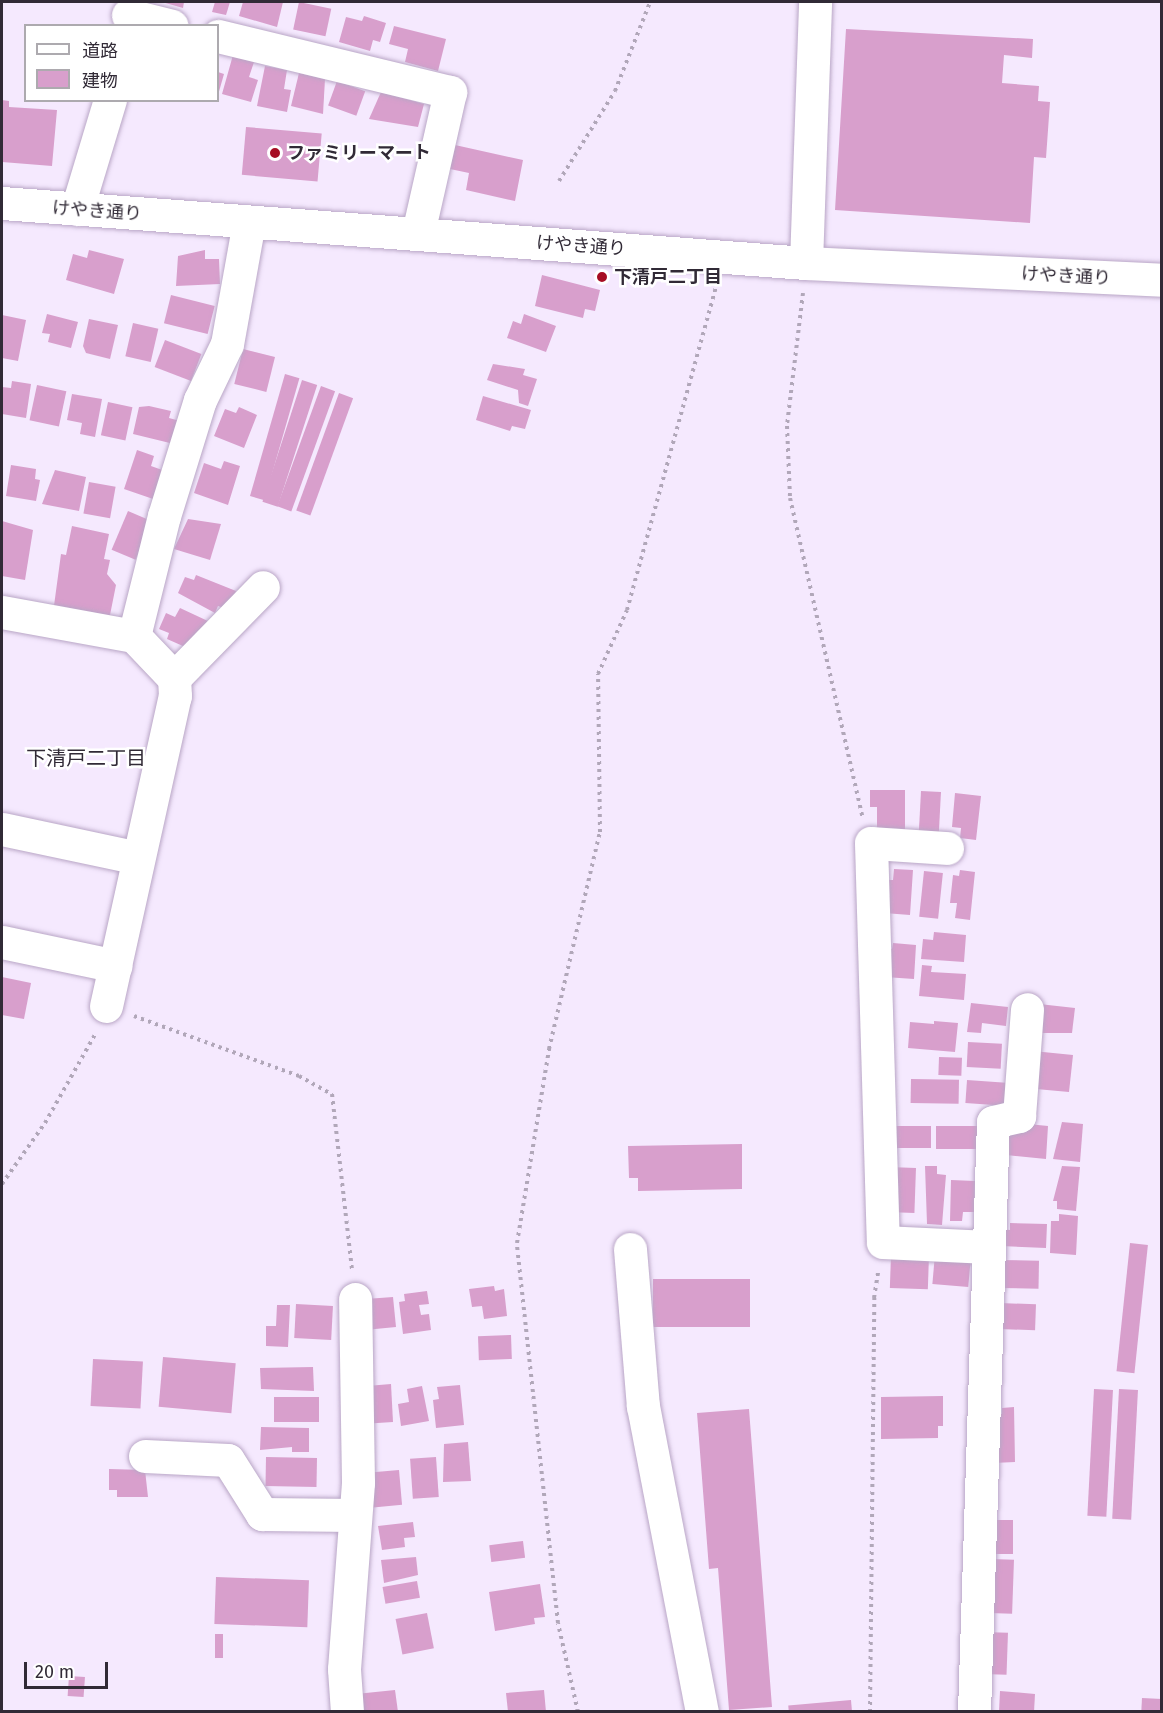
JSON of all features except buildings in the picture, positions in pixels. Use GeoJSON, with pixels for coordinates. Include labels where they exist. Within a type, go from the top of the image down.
{"type":"FeatureCollection","features":[{"type":"Feature","properties":{"kind":"street"},"geometry":{"type":"LineString","coordinates":[[801,277],[816,2]]}},
{"type":"Feature","properties":{"kind":"street"},"geometry":{"type":"LineString","coordinates":[[128,14],[165,24]]}},
{"type":"Feature","properties":{"kind":"street"},"geometry":{"type":"LineString","coordinates":[[219,36],[450,92],[418,233]]}},
{"type":"Feature","properties":{"kind":"street"},"geometry":{"type":"LineString","coordinates":[[78,209],[109,102]]}},
{"type":"Feature","properties":{"kind":"street","name":"けやき通り"},"geometry":{"type":"LineString","coordinates":[[2,203],[418,233],[801,277],[1161,280]]}},
{"type":"Feature","properties":{"kind":"street"},"geometry":{"type":"LineString","coordinates":[[134,636],[164,516],[200,400],[227,344],[249,222]]}},
{"type":"Feature","properties":{"kind":"street"},"geometry":{"type":"LineString","coordinates":[[174,678],[263,587]]}},
{"type":"Feature","properties":{"kind":"street"},"geometry":{"type":"LineString","coordinates":[[2,612],[134,636],[174,678],[175,696],[106,1006]]}},
{"type":"Feature","properties":{"kind":"street"},"geometry":{"type":"LineString","coordinates":[[2,829],[138,858]]}},
{"type":"Feature","properties":{"kind":"street"},"geometry":{"type":"LineString","coordinates":[[947,848],[871,843],[884,1242],[988,1247]]}},
{"type":"Feature","properties":{"kind":"street"},"geometry":{"type":"LineString","coordinates":[[2,942],[116,966]]}},
{"type":"Feature","properties":{"kind":"street"},"geometry":{"type":"LineString","coordinates":[[974,1712],[993,1122],[1019,1116],[1027,1009]]}},
{"type":"Feature","properties":{"kind":"street"},"geometry":{"type":"LineString","coordinates":[[630,1249],[643,1406],[702,1712]]}},
{"type":"Feature","properties":{"kind":"street"},"geometry":{"type":"LineString","coordinates":[[347,1712],[344,1669],[355,1515],[355,1299]]}},
{"type":"Feature","properties":{"kind":"street"},"geometry":{"type":"LineString","coordinates":[[145,1456],[228,1460],[262,1514],[355,1515]]}},
{"type":"Feature","properties":{"kind":"path"},"geometry":{"type":"LineString","coordinates":[[559,181],[615,91],[650,2]]}},
{"type":"Feature","properties":{"kind":"path"},"geometry":{"type":"LineString","coordinates":[[801,277],[787,426],[790,498],[852,789],[871,843]]}},
{"type":"Feature","properties":{"kind":"path"},"geometry":{"type":"LineString","coordinates":[[578,1712],[558,1623],[535,1388],[517,1243],[549,1049],[600,832],[598,674],[627,610],[716,285],[727,286]]}},
{"type":"Feature","properties":{"kind":"path"},"geometry":{"type":"LineString","coordinates":[[2,1184],[45,1123],[95,1036],[106,1006],[299,1076],[332,1095],[355,1299]]}},
{"type":"Feature","properties":{"kind":"path"},"geometry":{"type":"LineString","coordinates":[[870,1712],[874,1298],[884,1242]]}},
{"type":"Feature","properties":{"kind":"place","name":"ファミリーマート"},"geometry":{"type":"Point","coordinates":[275,153]}},
{"type":"Feature","properties":{"kind":"place","name":"下清戸二丁目"},"geometry":{"type":"Point","coordinates":[602,277]}},
{"type":"Feature","properties":{"kind":"district","name":"下清戸二丁目"},"geometry":{"type":"Point","coordinates":[86,758]}}]}
